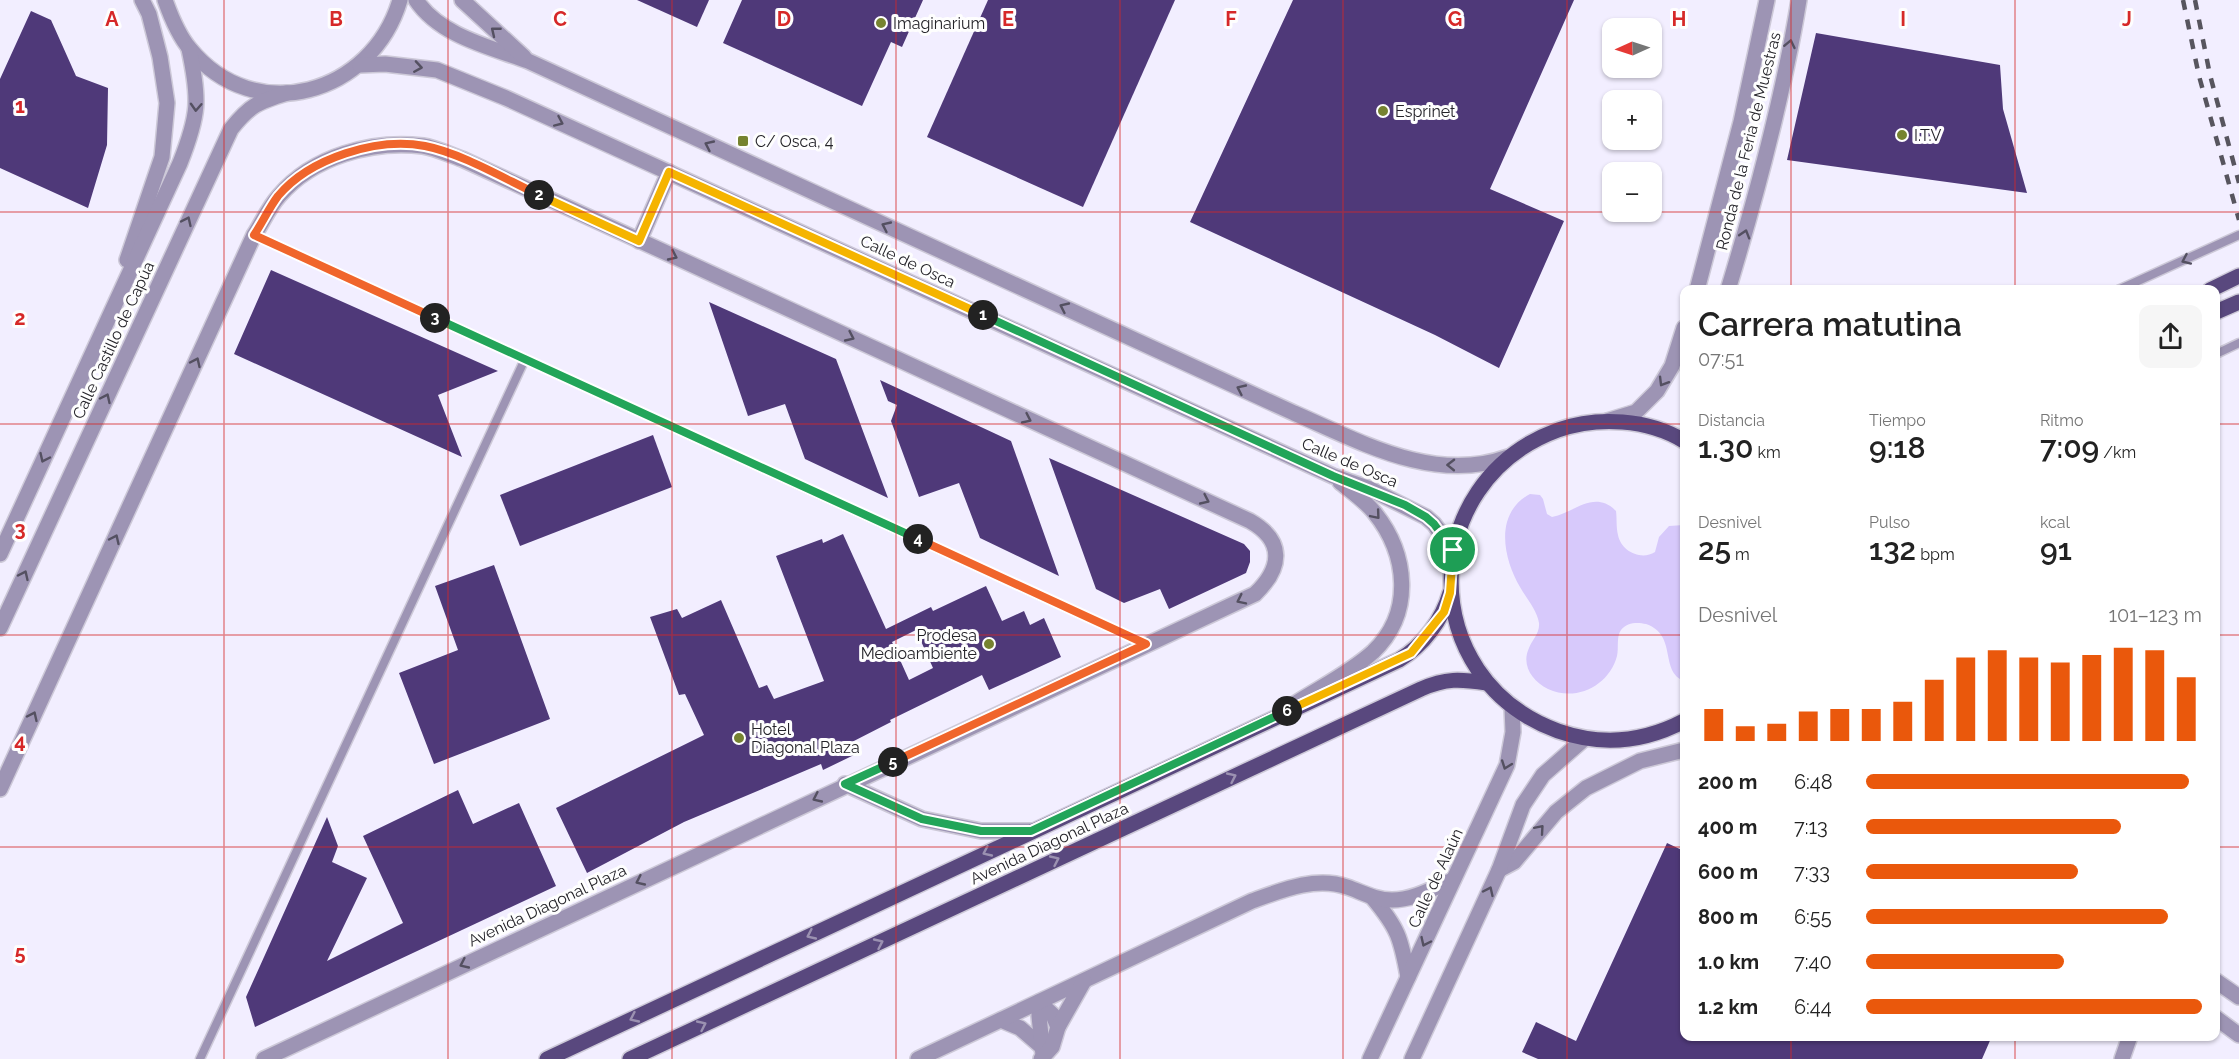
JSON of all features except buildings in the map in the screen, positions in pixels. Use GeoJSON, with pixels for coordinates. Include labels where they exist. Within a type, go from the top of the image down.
{"type":"FeatureCollection","features":[{"type":"Feature","properties":{"kind":"main road"},"geometry":{"type":"LineString","coordinates":[[2220,285],[2239,276]]}},
{"type":"Feature","properties":{"kind":"main road"},"geometry":{"type":"LineString","coordinates":[[2220,310],[2239,302]]}},
{"type":"Feature","properties":{"kind":"main road"},"geometry":{"type":"LineString","coordinates":[[1680,439],[1642,424],[1606,421],[1571,425],[1538,437],[1508,457],[1488,476],[1472,499],[1460,524],[1453,550],[1450,593],[1456,625],[1469,655],[1487,683],[1512,707],[1544,726],[1584,739],[1604,740],[1638,738],[1663,731],[1680,723]]}},
{"type":"Feature","properties":{"kind":"main road","name":"Avenida Diagonal Plaza"},"geometry":{"type":"LineString","coordinates":[[547,1059],[1411,653],[1444,612],[1450,593]]}},
{"type":"Feature","properties":{"kind":"main road","name":"Avenida Diagonal Plaza"},"geometry":{"type":"LineString","coordinates":[[630,1059],[1427,686],[1453,679],[1487,683]]}},
{"type":"Feature","properties":{"kind":"street"},"geometry":{"type":"LineString","coordinates":[[109,317],[138,223],[162,157],[168,104],[160,57],[149,14],[142,0]]}},
{"type":"Feature","properties":{"kind":"street"},"geometry":{"type":"LineString","coordinates":[[165,0],[174,26],[189,49],[209,68],[233,82],[259,91],[287,93],[313,89],[329,83],[360,65],[386,34],[399,0]]}},
{"type":"Feature","properties":{"kind":"street","name":"Calle de Osca"},"geometry":{"type":"LineString","coordinates":[[417,0],[428,15],[444,27],[528,61],[1272,403],[1389,453],[1413,461],[1445,465],[1491,463],[1508,457]]}},
{"type":"Feature","properties":{"kind":"street"},"geometry":{"type":"LineString","coordinates":[[462,0],[528,61]]}},
{"type":"Feature","properties":{"kind":"street","name":"Ronda de la Feria de Muestras"},"geometry":{"type":"LineString","coordinates":[[1698,285],[1741,122],[1767,0]]}},
{"type":"Feature","properties":{"kind":"street","name":"Ronda de la Feria de Muestras"},"geometry":{"type":"LineString","coordinates":[[1729,285],[1759,185],[1799,0]]}},
{"type":"Feature","properties":{"kind":"street","name":"Calle Castillo de Capúa"},"geometry":{"type":"LineString","coordinates":[[0,554],[193,132],[197,111],[197,90],[189,49]]}},
{"type":"Feature","properties":{"kind":"street","name":"Calle de Osca"},"geometry":{"type":"LineString","coordinates":[[360,65],[385,64],[436,70],[506,98],[1333,476],[1368,488],[1426,517],[1453,550]]}},
{"type":"Feature","properties":{"kind":"street","name":"Calle Castillo de Capúa"},"geometry":{"type":"LineString","coordinates":[[0,628],[231,129],[244,112],[259,102],[287,93]]}},
{"type":"Feature","properties":{"kind":"street"},"geometry":{"type":"LineString","coordinates":[[0,789],[254,235],[279,196],[309,170],[349,151],[384,145],[425,146],[462,159],[639,241],[669,172]]}},
{"type":"Feature","properties":{"kind":"street","name":"Avenida Diagonal Plaza"},"geometry":{"type":"LineString","coordinates":[[264,1059],[845,784],[1255,594],[1268,582],[1274,569],[1276,558],[1269,535],[1250,520],[639,241]]}},
{"type":"Feature","properties":{"kind":"street"},"geometry":{"type":"LineString","coordinates":[[1606,421],[1636,412],[1657,391],[1672,366],[1680,341]]}},
{"type":"Feature","properties":{"kind":"street"},"geometry":{"type":"LineString","coordinates":[[1272,718],[1372,653],[1388,635],[1397,616],[1402,596],[1402,567],[1394,543],[1372,510],[1333,476]]}},
{"type":"Feature","properties":{"kind":"street","name":"Calle de Alaún"},"geometry":{"type":"LineString","coordinates":[[1370,1059],[1507,765],[1512,750],[1512,707]]}},
{"type":"Feature","properties":{"kind":"street"},"geometry":{"type":"LineString","coordinates":[[1412,1059],[1499,870],[1523,805],[1552,764],[1584,739]]}},
{"type":"Feature","properties":{"kind":"street"},"geometry":{"type":"LineString","coordinates":[[1499,870],[1514,862],[1540,828],[1586,788],[1640,761],[1680,751]]}},
{"type":"Feature","properties":{"kind":"street","name":"Avenida Diagonal Plaza"},"geometry":{"type":"LineString","coordinates":[[845,784],[922,819],[981,831],[1031,831]]}},
{"type":"Feature","properties":{"kind":"street"},"geometry":{"type":"LineString","coordinates":[[918,1059],[1252,901],[1280,891],[1301,885],[1322,884],[1346,886],[1372,897],[1393,900],[1419,894],[1453,880]]}},
{"type":"Feature","properties":{"kind":"street"},"geometry":{"type":"LineString","coordinates":[[1372,897],[1389,917],[1402,940],[1408,977]]}},
{"type":"Feature","properties":{"kind":"street"},"geometry":{"type":"LineString","coordinates":[[1042,1054],[1052,1047],[1058,1027],[1084,981]]}},
{"type":"Feature","properties":{"kind":"street"},"geometry":{"type":"LineString","coordinates":[[2220,984],[2239,997]]}},
{"type":"Feature","properties":{"kind":"street"},"geometry":{"type":"LineString","coordinates":[[1039,1002],[1053,1015],[1058,1027]]}},
{"type":"Feature","properties":{"kind":"street"},"geometry":{"type":"LineString","coordinates":[[1039,1002],[1042,1054]]}},
{"type":"Feature","properties":{"kind":"street"},"geometry":{"type":"LineString","coordinates":[[1001,1020],[1020,1028],[1042,1054]]}},
{"type":"Feature","properties":{"kind":"street"},"geometry":{"type":"LineString","coordinates":[[2220,1021],[2239,1035]]}},
{"type":"Feature","properties":{"kind":"lane"},"geometry":{"type":"LineString","coordinates":[[254,235],[1146,644]]}},
{"type":"Feature","properties":{"kind":"lane"},"geometry":{"type":"LineString","coordinates":[[2129,285],[2239,235]]}},
{"type":"Feature","properties":{"kind":"lane"},"geometry":{"type":"LineString","coordinates":[[2220,352],[2239,343]]}},
{"type":"Feature","properties":{"kind":"lane"},"geometry":{"type":"LineString","coordinates":[[201,1059],[525,359]]}},
{"type":"Feature","properties":{"kind":"shaded area"},"geometry":{"type":"Polygon","coordinates":[[[1530,494],[1540,495],[1547,514],[1552,517],[1592,502],[1608,505],[1616,511],[1617,532],[1623,546],[1638,555],[1650,555],[1655,552],[1659,537],[1669,526],[1680,525],[1680,678],[1672,669],[1662,636],[1656,629],[1640,623],[1623,627],[1613,667],[1607,676],[1590,689],[1569,694],[1559,693],[1537,682],[1526,660],[1539,627],[1538,618],[1514,575],[1506,550],[1507,524],[1511,512],[1530,494]]]}},
{"type":"Feature","properties":{"kind":"railway"},"geometry":{"type":"LineString","coordinates":[[2183,0],[2199,76],[2239,220]]}},
{"type":"Feature","properties":{"kind":"railway"},"geometry":{"type":"LineString","coordinates":[[2195,0],[2210,75],[2239,183]]}},
{"type":"Feature","properties":{"kind":"place","name":"Imaginarium"},"geometry":{"type":"Point","coordinates":[881,23]}},
{"type":"Feature","properties":{"kind":"place","name":"Esprinet"},"geometry":{"type":"Point","coordinates":[1383,111]}},
{"type":"Feature","properties":{"kind":"place","name":"I.T.V"},"geometry":{"type":"Point","coordinates":[1902,135]}},
{"type":"Feature","properties":{"kind":"place","name":"C/ Osca, 4"},"geometry":{"type":"Point","coordinates":[743,141]}},
{"type":"Feature","properties":{"kind":"place","name":"Prodesa Medioambiente"},"geometry":{"type":"Point","coordinates":[989,644]}},
{"type":"Feature","properties":{"kind":"place","name":"Hotel Diagonal Plaza"},"geometry":{"type":"Point","coordinates":[739,738]}},
{"type":"Feature","properties":{"kind":"route"},"geometry":{"type":"LineString","coordinates":[[384,145],[425,146],[462,159],[639,241],[669,172],[1333,476],[1368,488],[1405,505],[1434,524],[1453,550],[1450,593],[1444,612],[1417,647],[1399,660],[1031,831],[981,831],[922,819],[845,784],[1146,644],[254,235],[279,196],[309,170],[349,151],[384,145]]}}]}
